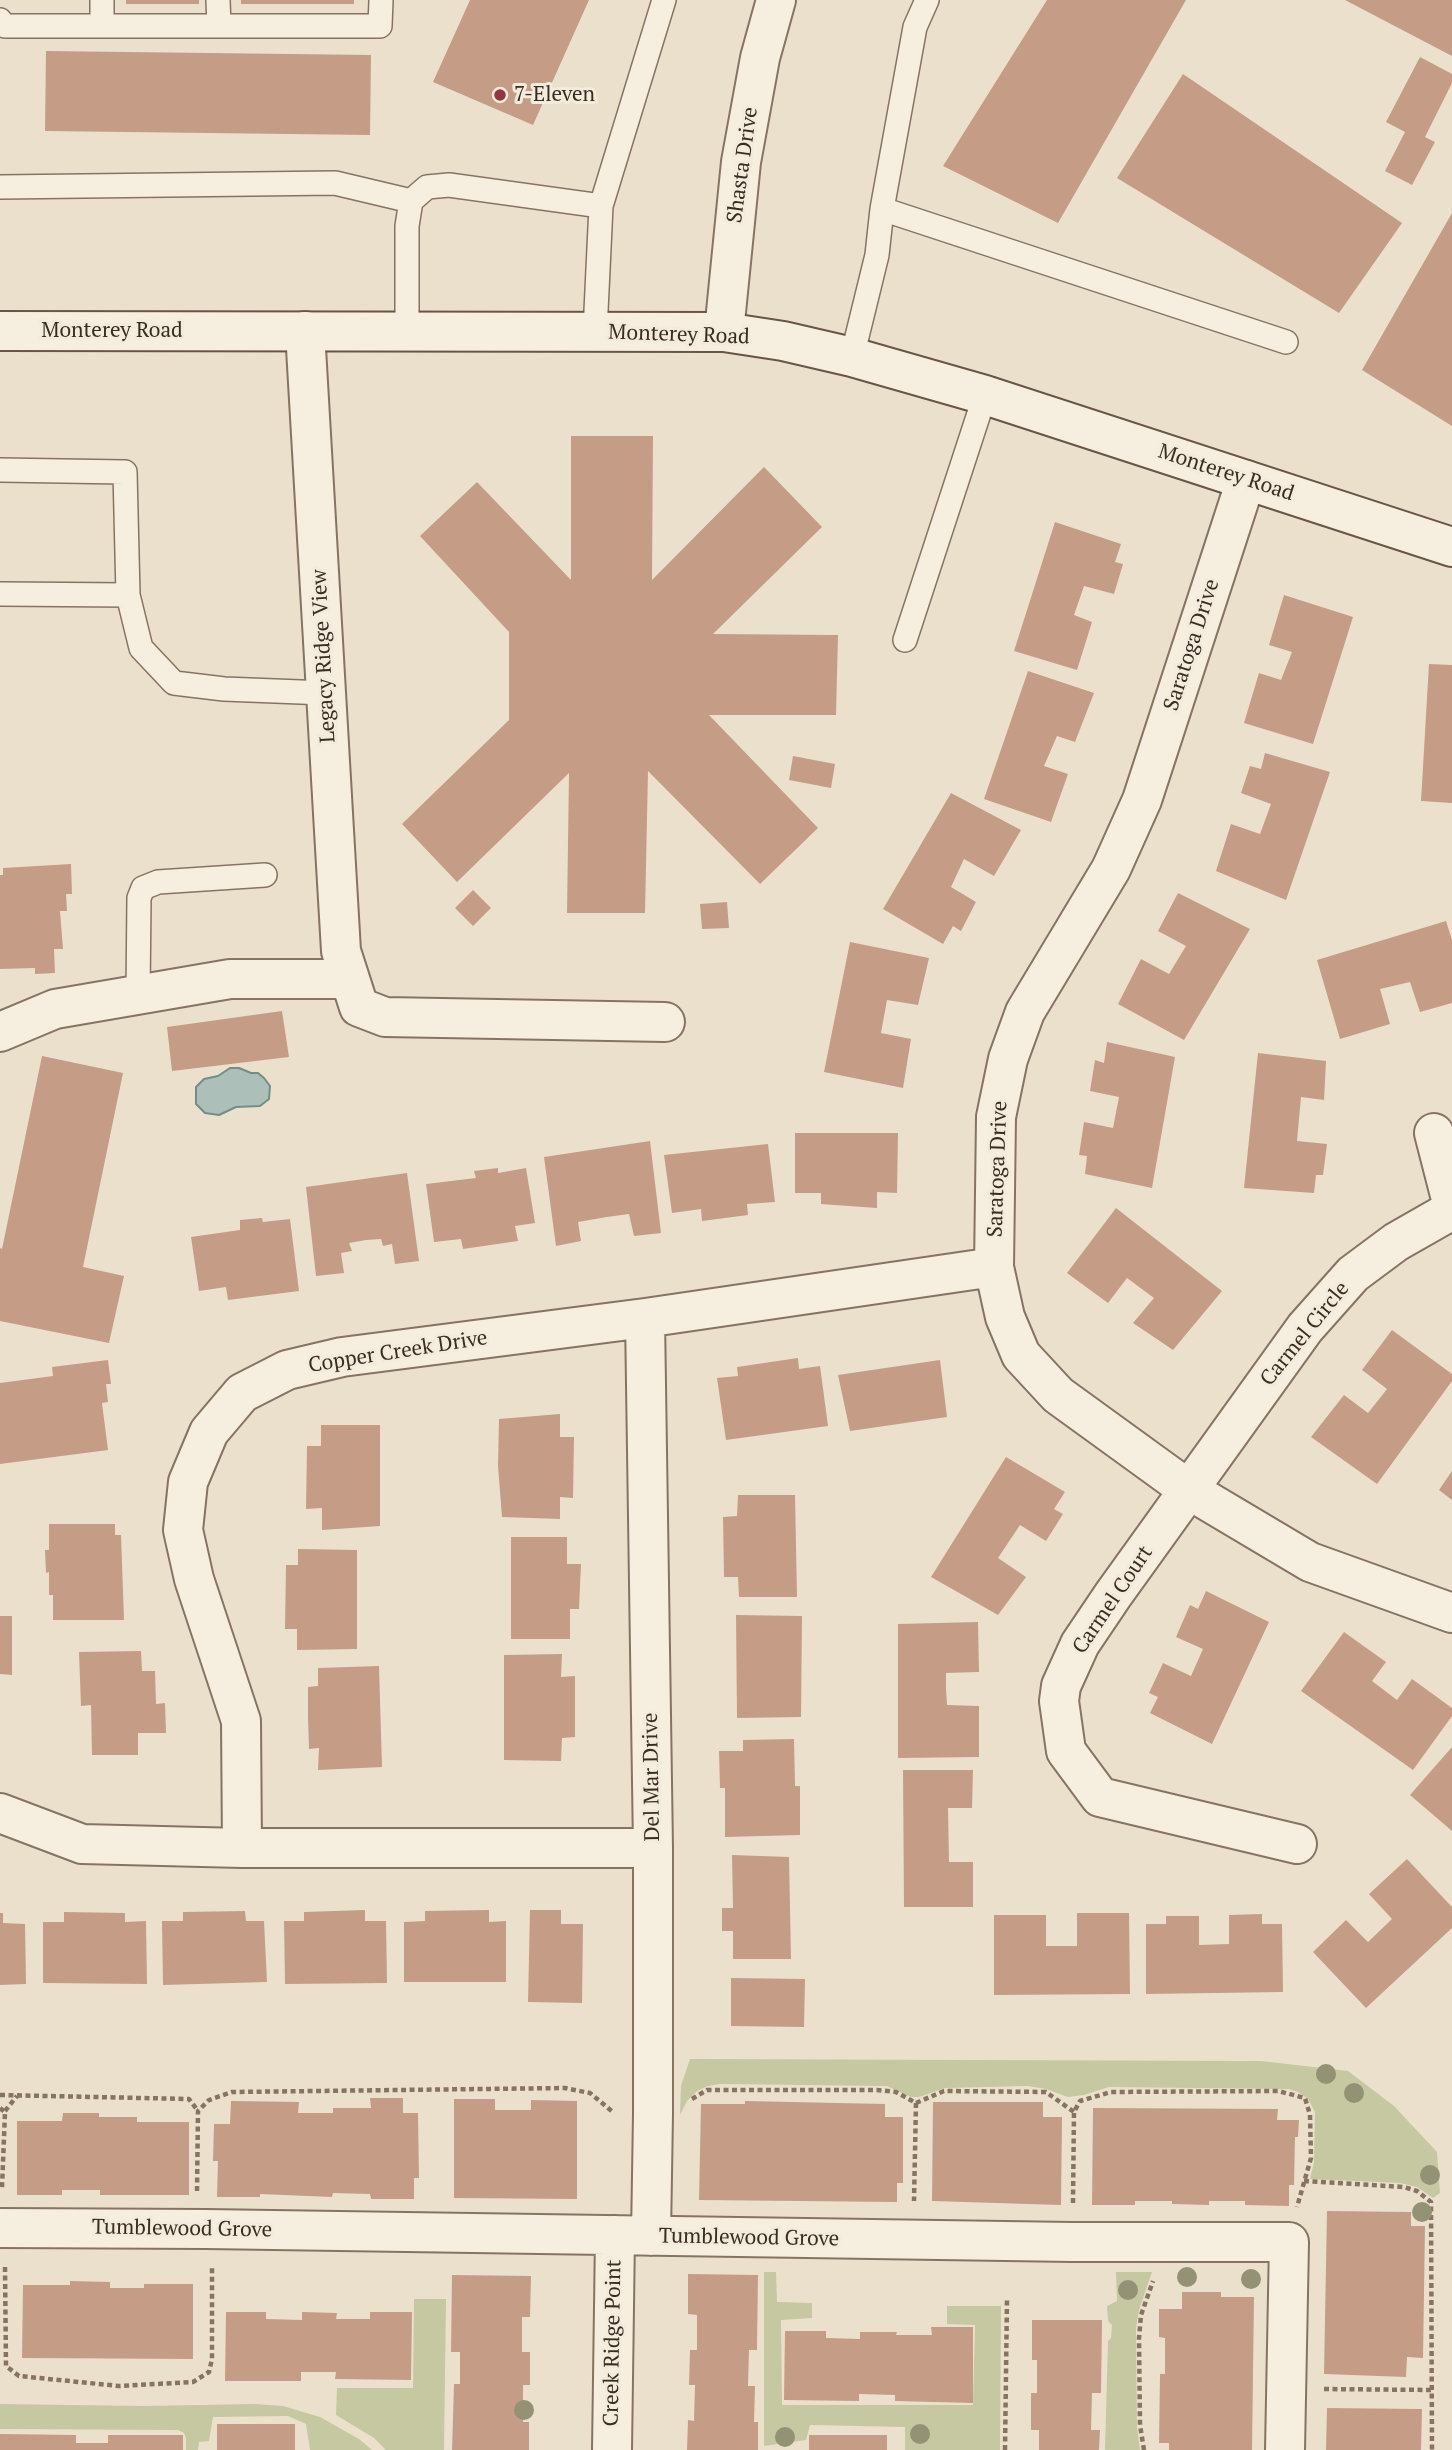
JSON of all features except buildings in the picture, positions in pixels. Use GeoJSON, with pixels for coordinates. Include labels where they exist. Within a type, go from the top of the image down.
{"type":"FeatureCollection","features":[{"type":"Feature","properties":{"kind":"street","name":"Shasta Drive"},"geometry":{"type":"LineString","coordinates":[[724,332],[741,162],[760,58],[776,0]]}},
{"type":"Feature","properties":{"kind":"street","name":"Monterey Road"},"geometry":{"type":"LineString","coordinates":[[0,331],[724,332],[783,341],[852,357],[985,395],[1452,547]]}},
{"type":"Feature","properties":{"kind":"street","name":"Legacy Ridge View"},"geometry":{"type":"LineString","coordinates":[[305,331],[341,951],[359,1007],[385,1017],[665,1022]]}},
{"type":"Feature","properties":{"kind":"street","name":"Saratoga Drive"},"geometry":{"type":"LineString","coordinates":[[1246,480],[1142,800],[1111,869],[1025,1012],[1008,1059],[996,1117],[994,1267],[1005,1317],[1021,1355],[1058,1395],[1189,1490],[1310,1562],[1452,1613]]}},
{"type":"Feature","properties":{"kind":"street"},"geometry":{"type":"LineString","coordinates":[[0,1032],[55,1009],[230,979],[350,979]]}},
{"type":"Feature","properties":{"kind":"street"},"geometry":{"type":"LineString","coordinates":[[1434,1133],[1452,1203]]}},
{"type":"Feature","properties":{"kind":"street","name":"Carmel Circle"},"geometry":{"type":"LineString","coordinates":[[1189,1490],[1306,1328],[1353,1274],[1396,1242],[1452,1210]]}},
{"type":"Feature","properties":{"kind":"street","name":"Copper Creek Drive"},"geometry":{"type":"LineString","coordinates":[[242,1848],[241,1721],[194,1579],[183,1530],[188,1482],[209,1432],[242,1393],[287,1370],[342,1357],[645,1318],[994,1267]]}},
{"type":"Feature","properties":{"kind":"street","name":"Del Mar Drive"},"geometry":{"type":"LineString","coordinates":[[633,2236],[670,2109],[653,1848],[645,1318]]}},
{"type":"Feature","properties":{"kind":"street","name":"Carmel Court"},"geometry":{"type":"LineString","coordinates":[[1189,1490],[1080,1644],[1061,1686],[1059,1700],[1066,1751],[1100,1797],[1297,1844]]}},
{"type":"Feature","properties":{"kind":"street"},"geometry":{"type":"LineString","coordinates":[[0,1813],[82,1844],[242,1848],[653,1848]]}},
{"type":"Feature","properties":{"kind":"street","name":"Tumblewood Grove"},"geometry":{"type":"LineString","coordinates":[[1,2228],[1072,2242],[1289,2242]]}},
{"type":"Feature","properties":{"kind":"street","name":"Creek Ridge Point"},"geometry":{"type":"LineString","coordinates":[[612,2450],[633,2236]]}},
{"type":"Feature","properties":{"kind":"street"},"geometry":{"type":"LineString","coordinates":[[1285,2450],[1289,2242]]}},
{"type":"Feature","properties":{"kind":"lane"},"geometry":{"type":"LineString","coordinates":[[102,0],[102,26]]}},
{"type":"Feature","properties":{"kind":"lane"},"geometry":{"type":"LineString","coordinates":[[218,0],[219,26]]}},
{"type":"Feature","properties":{"kind":"lane"},"geometry":{"type":"LineString","coordinates":[[0,20],[5,26],[380,26],[381,0]]}},
{"type":"Feature","properties":{"kind":"lane"},"geometry":{"type":"LineString","coordinates":[[595,332],[601,206],[664,0]]}},
{"type":"Feature","properties":{"kind":"lane"},"geometry":{"type":"LineString","coordinates":[[852,357],[877,255],[882,209],[915,27],[927,0]]}},
{"type":"Feature","properties":{"kind":"lane"},"geometry":{"type":"LineString","coordinates":[[0,187],[335,183],[411,201]]}},
{"type":"Feature","properties":{"kind":"lane"},"geometry":{"type":"LineString","coordinates":[[407,332],[407,226],[411,201],[427,187],[449,185],[601,206]]}},
{"type":"Feature","properties":{"kind":"lane"},"geometry":{"type":"LineString","coordinates":[[882,209],[1286,342]]}},
{"type":"Feature","properties":{"kind":"lane"},"geometry":{"type":"LineString","coordinates":[[905,640],[985,395]]}},
{"type":"Feature","properties":{"kind":"lane"},"geometry":{"type":"LineString","coordinates":[[0,470],[125,472],[128,595],[141,648],[174,683],[224,690],[326,693]]}},
{"type":"Feature","properties":{"kind":"lane"},"geometry":{"type":"LineString","coordinates":[[0,594],[128,595]]}},
{"type":"Feature","properties":{"kind":"lane"},"geometry":{"type":"LineString","coordinates":[[138,995],[139,898],[143,888],[158,882],[265,875]]}},
{"type":"Feature","properties":{"kind":"path"},"geometry":{"type":"LineString","coordinates":[[198,2111],[209,2100],[232,2092],[565,2088],[590,2094],[616,2114],[670,2109],[707,2090],[877,2090],[895,2092],[916,2103]]}},
{"type":"Feature","properties":{"kind":"path"},"geometry":{"type":"LineString","coordinates":[[1072,2242],[1074,2112],[1080,2101],[1111,2092],[1168,2090],[1278,2091],[1305,2098],[1310,2115],[1311,2158],[1289,2242]]}},
{"type":"Feature","properties":{"kind":"path"},"geometry":{"type":"LineString","coordinates":[[916,2103],[944,2091],[1046,2092],[1074,2112]]}},
{"type":"Feature","properties":{"kind":"path"},"geometry":{"type":"LineString","coordinates":[[0,2095],[189,2099],[198,2111],[199,2229],[212,2255],[212,2359],[209,2372],[202,2378],[193,2382],[161,2384],[83,2384],[19,2376],[6,2366]]}},
{"type":"Feature","properties":{"kind":"path"},"geometry":{"type":"LineString","coordinates":[[6,2366],[5,2253],[1,2228],[2,2110],[18,2095]]}},
{"type":"Feature","properties":{"kind":"path"},"geometry":{"type":"LineString","coordinates":[[914,2240],[916,2103]]}},
{"type":"Feature","properties":{"kind":"path"},"geometry":{"type":"LineString","coordinates":[[1304,2181],[1404,2187],[1417,2191],[1431,2202],[1432,2450]]}},
{"type":"Feature","properties":{"kind":"path"},"geometry":{"type":"LineString","coordinates":[[1144,2450],[1140,2425],[1139,2338],[1141,2315],[1154,2280]]}},
{"type":"Feature","properties":{"kind":"path"},"geometry":{"type":"LineString","coordinates":[[1005,2450],[1007,2299]]}},
{"type":"Feature","properties":{"kind":"path"},"geometry":{"type":"LineString","coordinates":[[0,2371],[6,2366]]}},
{"type":"Feature","properties":{"kind":"path"},"geometry":{"type":"LineString","coordinates":[[1286,2388],[1432,2390]]}},
{"type":"Feature","properties":{"kind":"green space"},"geometry":{"type":"Polygon","coordinates":[[[690,2059],[1261,2061],[1348,2071],[1394,2106],[1437,2152],[1440,2193],[1433,2198],[1417,2187],[1400,2183],[1310,2179],[1314,2162],[1315,2112],[1308,2099],[1289,2089],[1109,2087],[1068,2097],[1028,2086],[945,2088],[911,2097],[887,2086],[720,2084],[697,2091],[687,2101],[680,2115],[681,2086],[690,2059]]]}},
{"type":"Feature","properties":{"kind":"green space"},"geometry":{"type":"Polygon","coordinates":[[[764,2272],[776,2272],[777,2302],[812,2303],[812,2318],[781,2320],[782,2405],[973,2405],[975,2325],[947,2324],[947,2306],[1001,2306],[1000,2450],[905,2450],[905,2427],[810,2425],[806,2440],[764,2446],[764,2272]]]}},
{"type":"Feature","properties":{"kind":"green space"},"geometry":{"type":"Polygon","coordinates":[[[1116,2272],[1152,2272],[1136,2328],[1137,2427],[1140,2450],[1105,2450],[1108,2341],[1111,2338],[1112,2325],[1108,2321],[1107,2306],[1117,2301],[1116,2272]]]}},
{"type":"Feature","properties":{"kind":"green space"},"geometry":{"type":"Polygon","coordinates":[[[414,2299],[446,2299],[444,2450],[386,2450],[374,2438],[336,2415],[337,2388],[413,2388],[414,2299]]]}},
{"type":"Feature","properties":{"kind":"green space"},"geometry":{"type":"Polygon","coordinates":[[[0,2404],[283,2406],[320,2417],[359,2439],[372,2450],[310,2450],[306,2424],[288,2416],[213,2417],[209,2441],[199,2442],[198,2450],[186,2450],[184,2433],[178,2430],[0,2429],[0,2404]]]}},
{"type":"Feature","properties":{"kind":"water"},"geometry":{"type":"Polygon","coordinates":[[[230,1068],[258,1073],[270,1086],[269,1099],[260,1106],[236,1107],[219,1115],[205,1113],[196,1104],[196,1087],[204,1079],[218,1076],[230,1068]]]}},
{"type":"Feature","properties":{"kind":"place","name":"7-Eleven"},"geometry":{"type":"Point","coordinates":[500,95]}}]}
